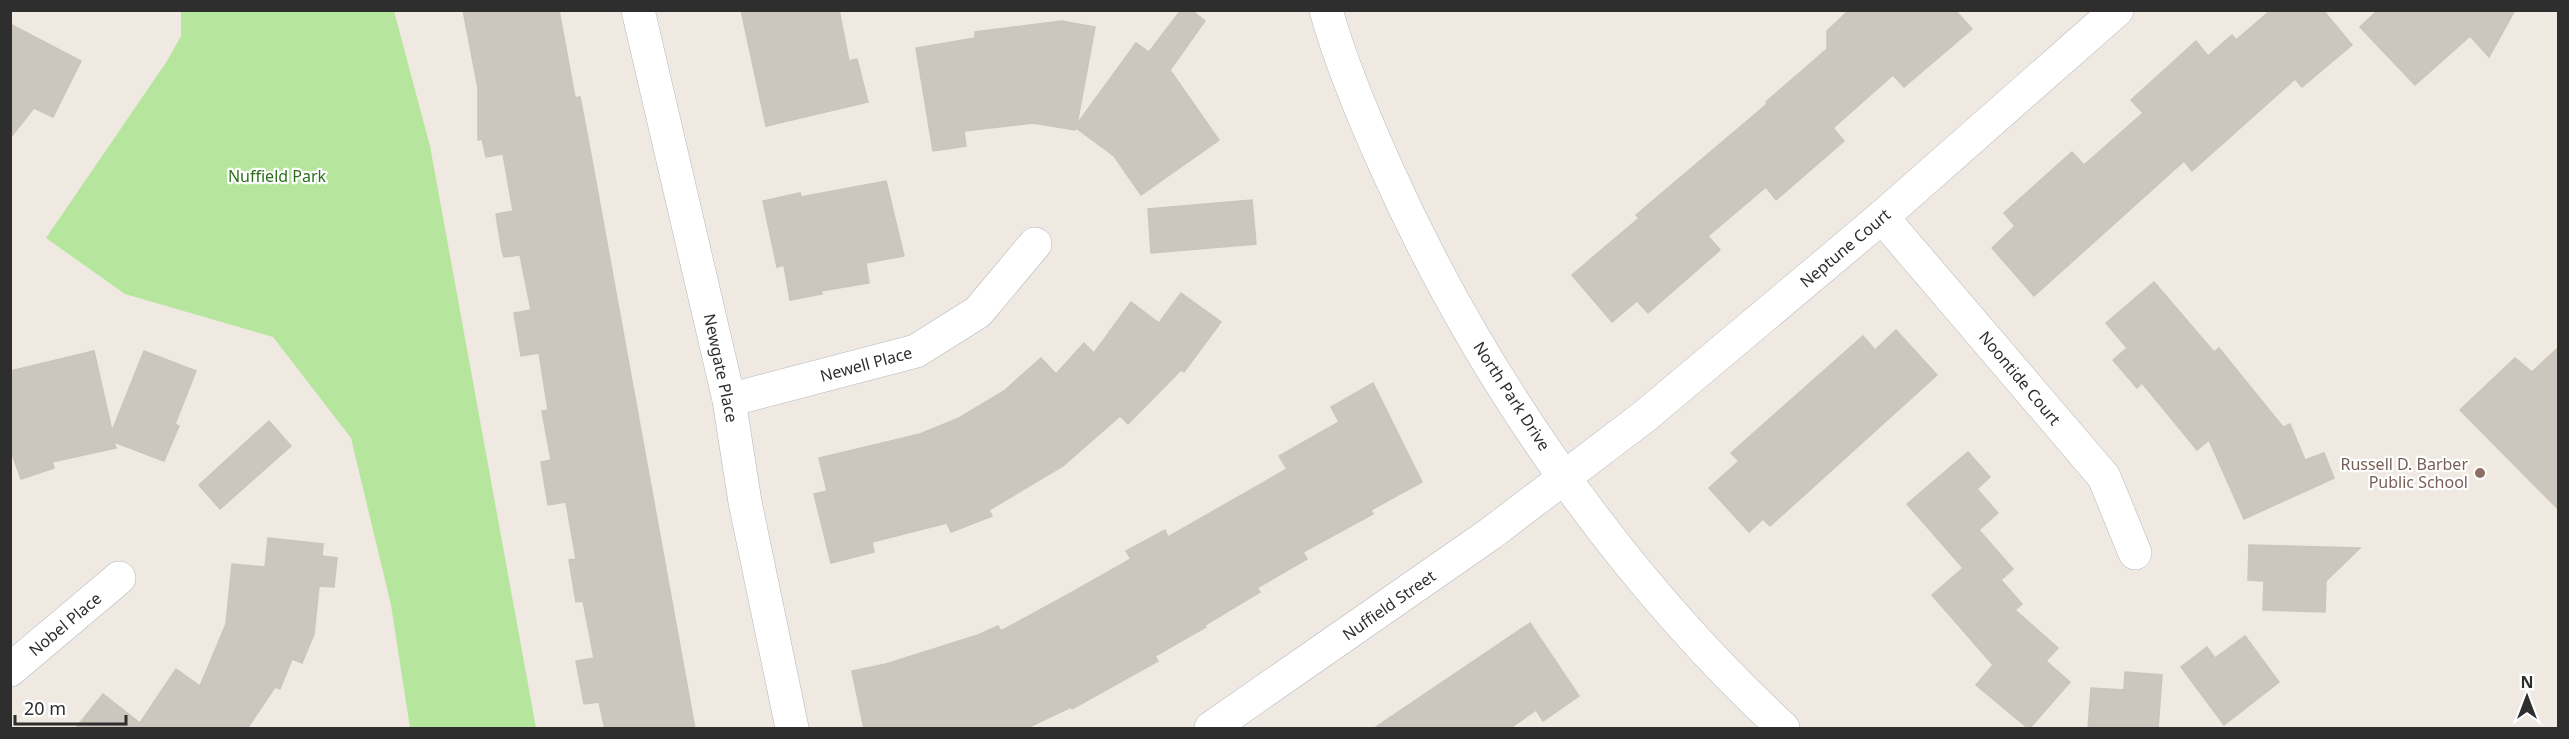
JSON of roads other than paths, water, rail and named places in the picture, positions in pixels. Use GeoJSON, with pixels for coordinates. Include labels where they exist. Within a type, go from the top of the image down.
{"type":"FeatureCollection","features":[{"type":"Feature","properties":{"kind":"street","name":"Newgate Place"},"geometry":{"type":"LineString","coordinates":[[638,10],[729,400],[745,502],[792,729]]}},
{"type":"Feature","properties":{"kind":"street","name":"North Park Drive"},"geometry":{"type":"LineString","coordinates":[[1326,10],[1363,115],[1405,209],[1450,297],[1495,374],[1565,477],[1668,611],[1745,693],[1783,729]]}},
{"type":"Feature","properties":{"kind":"street","name":"Neptune Court"},"geometry":{"type":"LineString","coordinates":[[1565,477],[1645,416],[1882,217],[2117,10]]}},
{"type":"Feature","properties":{"kind":"street","name":"Noontide Court"},"geometry":{"type":"LineString","coordinates":[[1882,217],[2104,477],[2134,553]]}},
{"type":"Feature","properties":{"kind":"street","name":"Newell Place"},"geometry":{"type":"LineString","coordinates":[[729,400],[916,351],[978,312],[1035,244]]}},
{"type":"Feature","properties":{"kind":"street","name":"Nuffield Street"},"geometry":{"type":"LineString","coordinates":[[1211,729],[1490,534],[1565,477]]}},
{"type":"Feature","properties":{"kind":"street","name":"Nobel Place"},"geometry":{"type":"LineString","coordinates":[[10,670],[119,579]]}},
{"type":"Feature","properties":{"kind":"place","name":"Russell D. Barber Public School"},"geometry":{"type":"Point","coordinates":[2480,473]}},
{"type":"Feature","properties":{"kind":"park label","name":"Nuffield Park"},"geometry":{"type":"Point","coordinates":[277,176]}}]}
